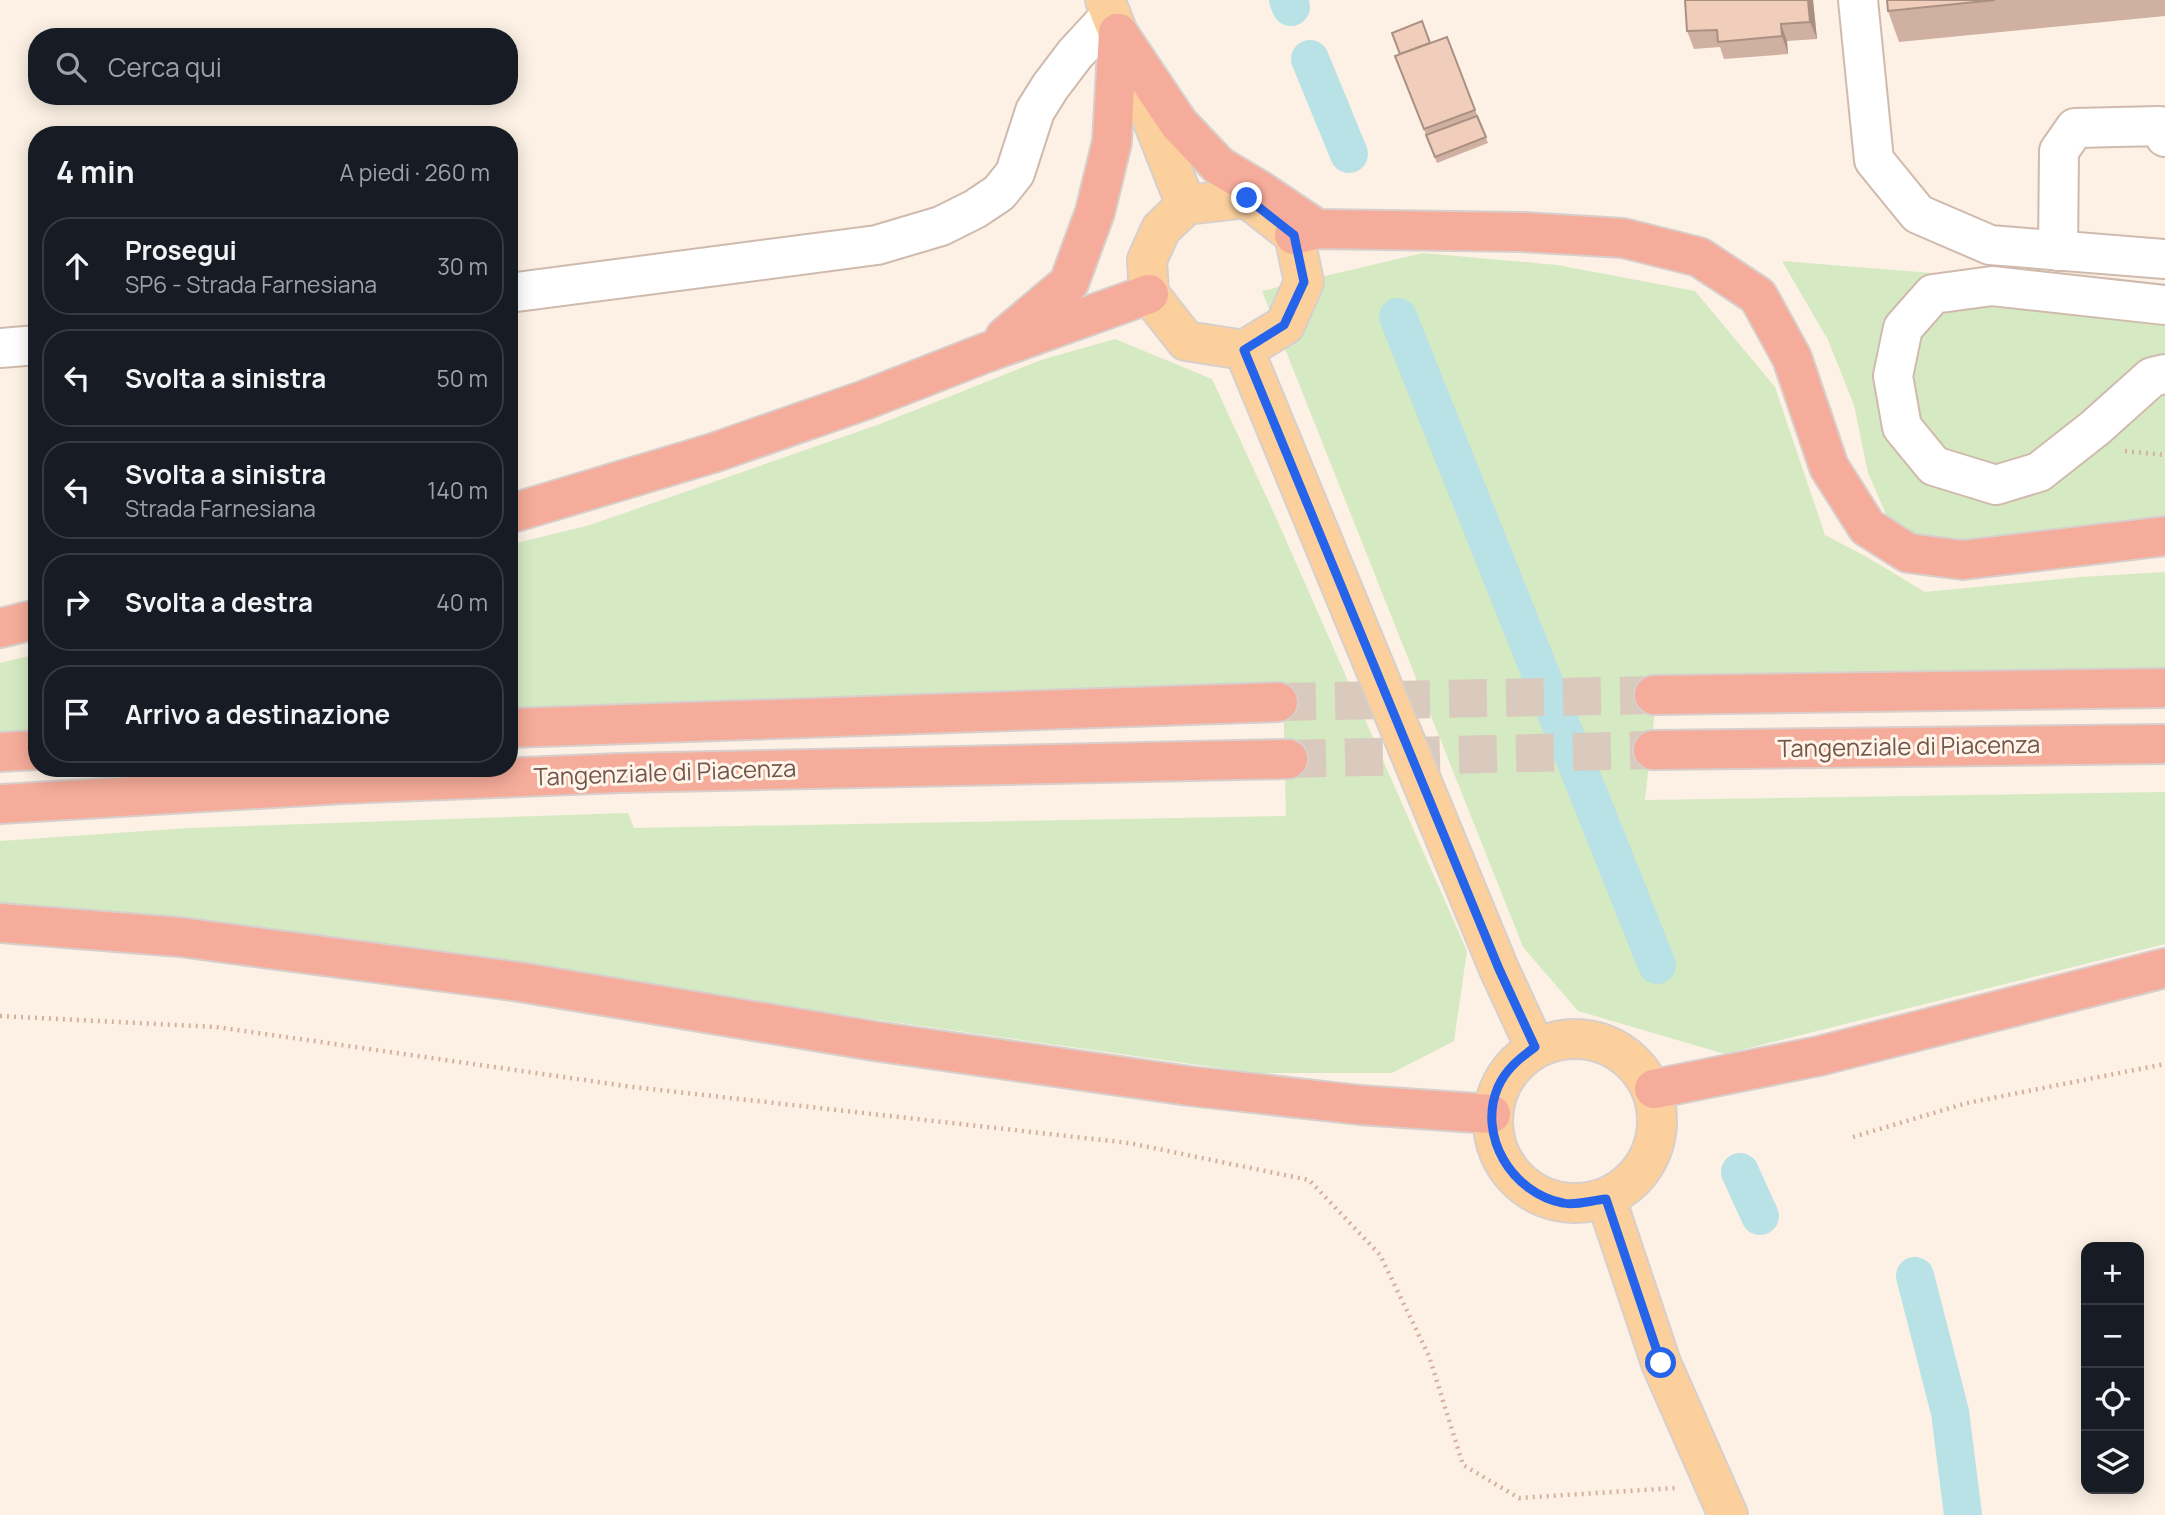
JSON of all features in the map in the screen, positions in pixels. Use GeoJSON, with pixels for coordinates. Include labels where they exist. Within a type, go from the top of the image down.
{"type":"FeatureCollection","features":[{"type":"Feature","properties":{"kind":"highway"},"geometry":{"type":"LineString","coordinates":[[1112,16],[1179,124],[1219,166],[1259,190],[1306,232],[1522,232],[1623,237],[1699,257],[1758,296],[1792,358],[1829,467],[1867,527],[1908,553],[1963,560],[2165,536]]}},
{"type":"Feature","properties":{"kind":"highway"},"geometry":{"type":"LineString","coordinates":[[985,353],[1069,282],[1095,212],[1112,142],[1112,16]]}},
{"type":"Feature","properties":{"kind":"highway"},"geometry":{"type":"LineString","coordinates":[[518,511],[713,453],[866,400],[985,353],[1149,295]]}},
{"type":"Feature","properties":{"kind":"highway"},"geometry":{"type":"LineString","coordinates":[[0,628],[28,622]]}},
{"type":"Feature","properties":{"kind":"highway"},"geometry":{"type":"LineString","coordinates":[[1654,695],[2165,688]]}},
{"type":"Feature","properties":{"kind":"highway","name":"Tangenziale di Piacenza"},"geometry":{"type":"LineString","coordinates":[[518,727],[1278,702]]}},
{"type":"Feature","properties":{"kind":"highway","name":"Tangenziale di Piacenza"},"geometry":{"type":"LineString","coordinates":[[1653,750],[2165,744]]}},
{"type":"Feature","properties":{"kind":"highway"},"geometry":{"type":"LineString","coordinates":[[0,752],[28,750]]}},
{"type":"Feature","properties":{"kind":"highway","name":"Tangenziale di Piacenza"},"geometry":{"type":"LineString","coordinates":[[0,804],[342,784],[621,773],[1288,759]]}},
{"type":"Feature","properties":{"kind":"highway"},"geometry":{"type":"LineString","coordinates":[[0,923],[180,937],[520,982],[874,1041],[1189,1086],[1360,1105],[1492,1114]]}},
{"type":"Feature","properties":{"kind":"highway"},"geometry":{"type":"LineString","coordinates":[[1654,1089],[1819,1056],[2165,968]]}},
{"type":"Feature","properties":{"kind":"main road"},"geometry":{"type":"LineString","coordinates":[[1112,16],[1186,205]]}},
{"type":"Feature","properties":{"kind":"main road"},"geometry":{"type":"LineString","coordinates":[[1247,198],[1306,232],[1304,282],[1284,325],[1244,350],[1185,341],[1149,295],[1147,260],[1161,229],[1186,205],[1247,198]]}},
{"type":"Feature","properties":{"kind":"main road"},"geometry":{"type":"LineString","coordinates":[[1244,350],[1499,969],[1535,1047]]}},
{"type":"Feature","properties":{"kind":"main road"},"geometry":{"type":"LineString","coordinates":[[1581,1036],[1625,1053],[1654,1089],[1659,1132],[1642,1173],[1606,1199],[1564,1204],[1525,1188],[1499,1155],[1492,1114],[1498,1087],[1513,1064],[1535,1047],[1581,1036]]}},
{"type":"Feature","properties":{"kind":"main road"},"geometry":{"type":"LineString","coordinates":[[1606,1199],[1661,1363],[1722,1500]]}},
{"type":"Feature","properties":{"kind":"street"},"geometry":{"type":"LineString","coordinates":[[1858,0],[1874,160],[1918,214],[1990,245],[2165,260]]}},
{"type":"Feature","properties":{"kind":"street"},"geometry":{"type":"LineString","coordinates":[[518,292],[877,245],[941,226],[999,193],[1015,173],[1035,110],[1049,86],[1074,54],[1112,16]]}},
{"type":"Feature","properties":{"kind":"street"},"geometry":{"type":"LineString","coordinates":[[2058,251],[2059,151],[2075,128],[2160,126],[2165,137]]}},
{"type":"Feature","properties":{"kind":"street"},"geometry":{"type":"LineString","coordinates":[[2165,305],[1992,286],[1933,295],[1903,328],[1893,376],[1902,427],[1934,466],[1996,485],[2039,472],[2095,428],[2152,377],[2165,374]]}},
{"type":"Feature","properties":{"kind":"street"},"geometry":{"type":"LineString","coordinates":[[0,348],[28,346]]}},
{"type":"Feature","properties":{"kind":"path"},"geometry":{"type":"LineString","coordinates":[[0,1016],[216,1027],[633,1087],[1129,1143],[1309,1180],[1380,1255],[1429,1356],[1463,1465],[1519,1499],[1722,1500]]}},
{"type":"Feature","properties":{"kind":"path"},"geometry":{"type":"LineString","coordinates":[[1853,1137],[1967,1103],[2165,1064]]}},
{"type":"Feature","properties":{"kind":"green space"},"geometry":{"type":"Polygon","coordinates":[[[1423,253],[1557,265],[1695,291],[1775,387],[1825,535],[1925,592],[2165,572],[2165,669],[1659,675],[1645,800],[2165,792],[2165,944],[1725,1054],[1578,1011],[1523,947],[1262,291],[1423,253]]]}},
{"type":"Feature","properties":{"kind":"green space"},"geometry":{"type":"Polygon","coordinates":[[[1782,261],[1956,275],[2165,301],[2165,536],[1902,550],[1868,473],[1854,405],[1828,340],[1782,261]]]}},
{"type":"Feature","properties":{"kind":"green space"},"geometry":{"type":"Polygon","coordinates":[[[1115,339],[1212,379],[1467,951],[1454,1041],[1392,1073],[1256,1073],[276,935],[0,904],[0,841],[189,828],[628,813],[634,828],[1286,816],[1283,686],[518,719],[518,543],[590,525],[880,424],[1041,360],[1115,339]]]}},
{"type":"Feature","properties":{"kind":"green space"},"geometry":{"type":"Polygon","coordinates":[[[28,656],[28,731],[0,733],[0,663],[28,656]]]}},
{"type":"Feature","properties":{"kind":"building"},"geometry":{"type":"Polygon","coordinates":[[[1685,0],[1808,0],[1810,22],[1781,24],[1782,36],[1718,42],[1717,30],[1687,31],[1685,0]]]}},
{"type":"Feature","properties":{"kind":"building"},"geometry":{"type":"Polygon","coordinates":[[[1887,0],[1995,0],[1888,11],[1887,0]]]}},
{"type":"Feature","properties":{"kind":"building"},"geometry":{"type":"Polygon","coordinates":[[[1422,21],[1430,43],[1400,54],[1392,33],[1422,21]]]}},
{"type":"Feature","properties":{"kind":"building"},"geometry":{"type":"Polygon","coordinates":[[[1447,37],[1475,110],[1424,129],[1395,56],[1447,37]]]}},
{"type":"Feature","properties":{"kind":"building"},"geometry":{"type":"Polygon","coordinates":[[[1477,116],[1486,137],[1435,157],[1426,135],[1477,116]]]}},
{"type":"Feature","properties":{"kind":"waterway"},"geometry":{"type":"LineString","coordinates":[[1288,0],[1291,7]]}},
{"type":"Feature","properties":{"kind":"waterway"},"geometry":{"type":"LineString","coordinates":[[1310,59],[1349,154]]}},
{"type":"Feature","properties":{"kind":"waterway"},"geometry":{"type":"LineString","coordinates":[[1398,317],[1657,965]]}},
{"type":"Feature","properties":{"kind":"waterway"},"geometry":{"type":"LineString","coordinates":[[1740,1172],[1760,1216]]}},
{"type":"Feature","properties":{"kind":"waterway"},"geometry":{"type":"LineString","coordinates":[[1915,1276],[1950,1412],[1963,1515]]}},
{"type":"Feature","properties":{"kind":"tunnel"},"geometry":{"type":"LineString","coordinates":[[1278,702],[1654,695]]}},
{"type":"Feature","properties":{"kind":"tunnel"},"geometry":{"type":"LineString","coordinates":[[1288,759],[1653,750]]}},
{"type":"Feature","properties":{"kind":"route"},"geometry":{"type":"LineString","coordinates":[[1247,198],[1294,235],[1304,282],[1284,325],[1244,350],[1499,969],[1535,1047],[1513,1064],[1498,1087],[1492,1114],[1499,1155],[1525,1188],[1564,1204],[1606,1199],[1661,1363]]}}]}
